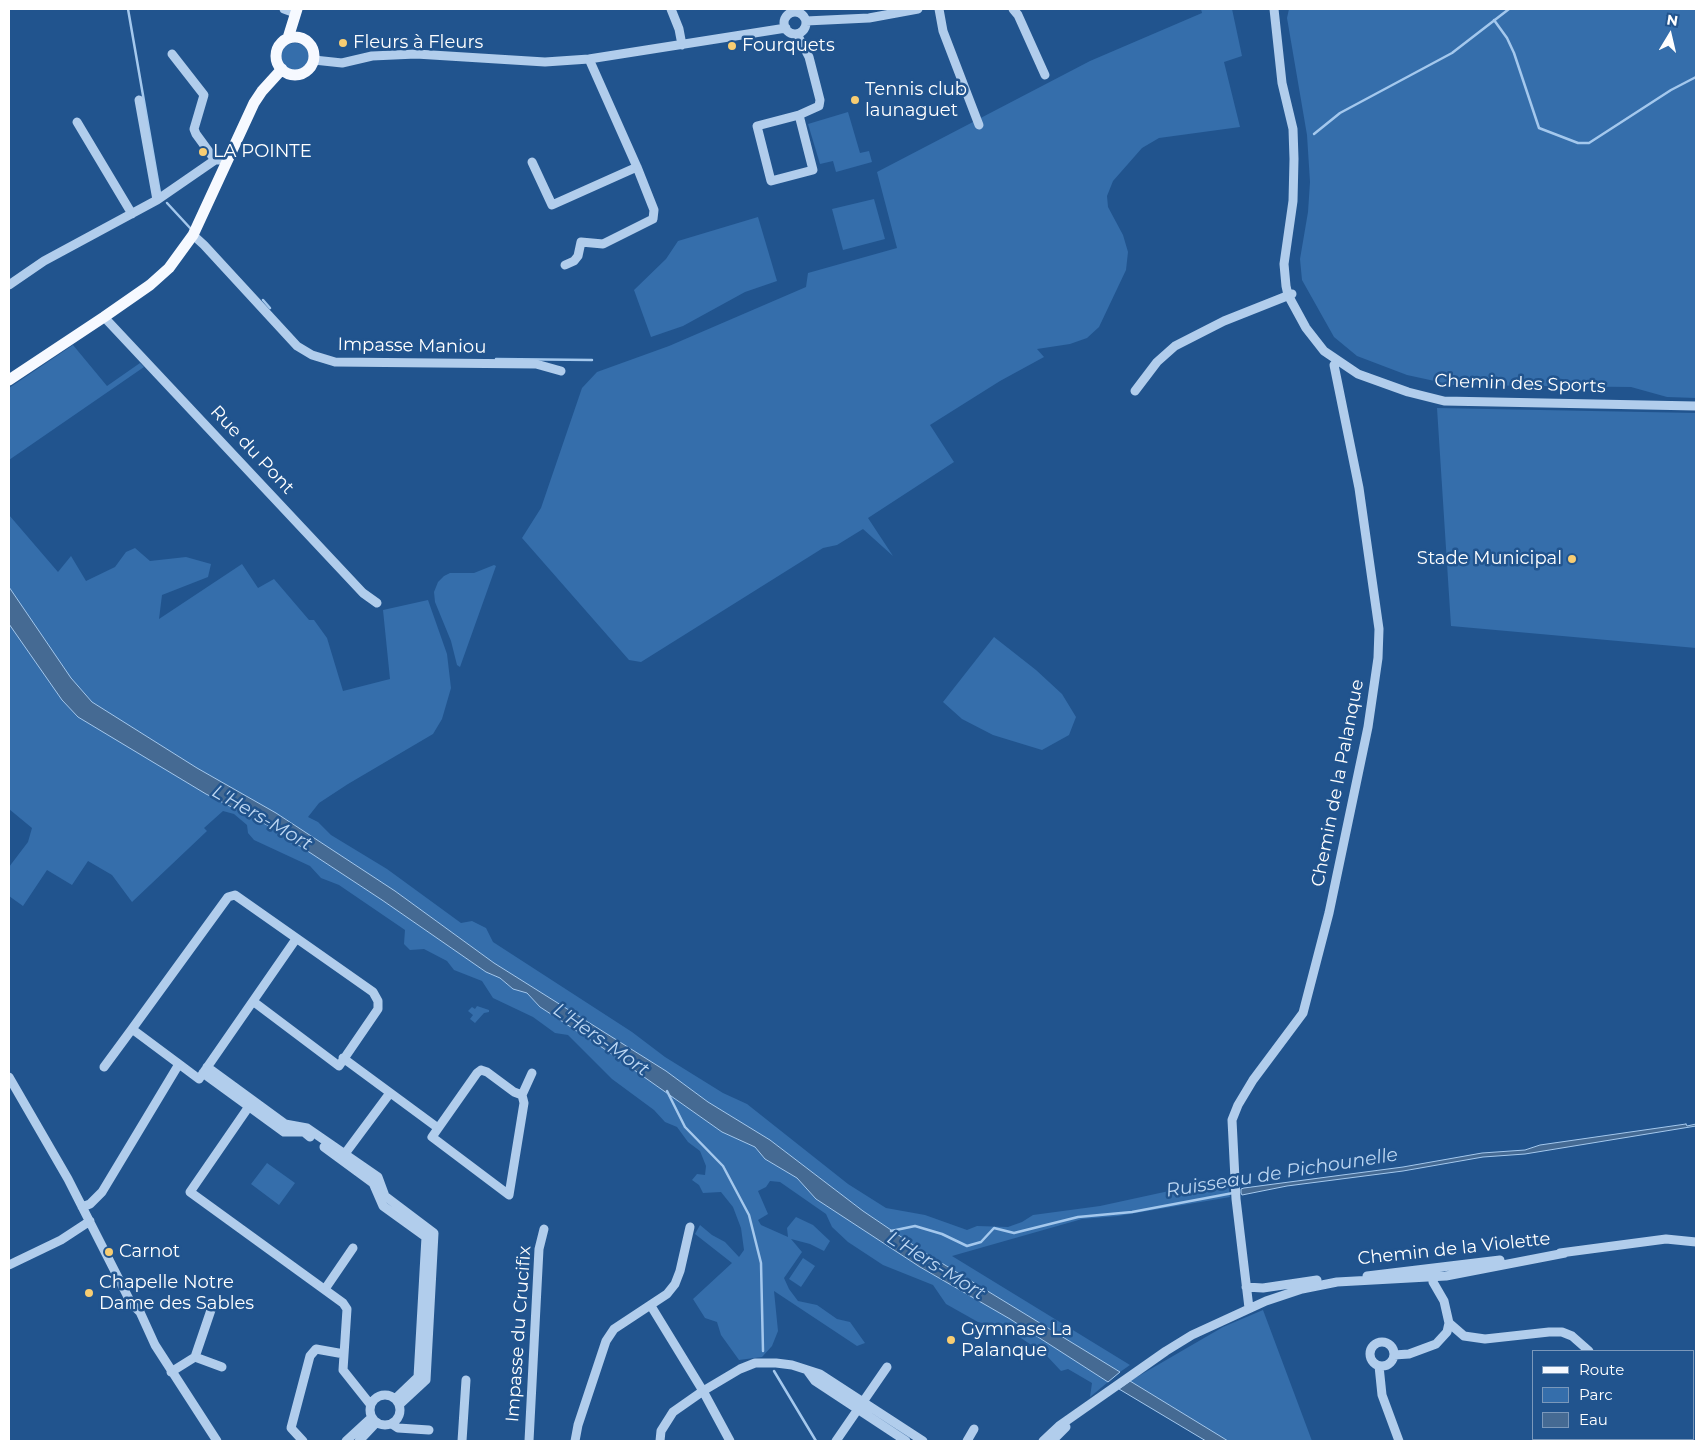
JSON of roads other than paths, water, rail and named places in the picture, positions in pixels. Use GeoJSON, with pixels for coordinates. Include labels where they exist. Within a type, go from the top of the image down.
{"type":"FeatureCollection","features":[{"type":"Feature","properties":{"kind":"main road"},"geometry":{"type":"LineString","coordinates":[[292,10],[304,39],[312,48],[314,60],[312,65],[303,73],[292,74],[282,69],[276,58],[279,46],[288,38],[292,10]]}},
{"type":"Feature","properties":{"kind":"main road"},"geometry":{"type":"LineString","coordinates":[[288,38],[304,39]]}},
{"type":"Feature","properties":{"kind":"main road"},"geometry":{"type":"LineString","coordinates":[[9,380],[150,285],[169,268],[193,235],[221,160],[262,91],[282,69]]}},
{"type":"Feature","properties":{"kind":"street"},"geometry":{"type":"LineString","coordinates":[[671,9],[679,29],[682,45]]}},
{"type":"Feature","properties":{"kind":"street"},"geometry":{"type":"LineString","coordinates":[[806,21],[869,18],[918,9]]}},
{"type":"Feature","properties":{"kind":"street"},"geometry":{"type":"LineString","coordinates":[[939,9],[943,31],[979,124]]}},
{"type":"Feature","properties":{"kind":"street","name":"Chemin des Sports"},"geometry":{"type":"LineString","coordinates":[[1274,9],[1282,83],[1292,128],[1294,152],[1293,201],[1287,252],[1290,294],[1324,351],[1358,374],[1408,392],[1444,401],[1696,406]]}},
{"type":"Feature","properties":{"kind":"street"},"geometry":{"type":"LineString","coordinates":[[793,11],[801,14],[806,21],[804,30],[797,34],[792,34],[786,28],[786,19],[793,11]]}},
{"type":"Feature","properties":{"kind":"street"},"geometry":{"type":"LineString","coordinates":[[1016,11],[1045,75]]}},
{"type":"Feature","properties":{"kind":"street"},"geometry":{"type":"LineString","coordinates":[[314,60],[342,63],[381,55],[416,54],[545,62],[589,59],[786,28]]}},
{"type":"Feature","properties":{"kind":"street"},"geometry":{"type":"LineString","coordinates":[[797,34],[809,57],[820,100],[819,106],[799,116],[757,126],[771,181],[813,170],[799,116]]}},
{"type":"Feature","properties":{"kind":"street"},"geometry":{"type":"LineString","coordinates":[[9,285],[44,261],[157,200],[221,160],[196,134],[194,129],[203,105],[204,95],[172,54]]}},
{"type":"Feature","properties":{"kind":"street"},"geometry":{"type":"LineString","coordinates":[[565,265],[574,261],[578,256],[581,242],[603,244],[653,219],[654,210],[637,167],[589,59]]}},
{"type":"Feature","properties":{"kind":"street"},"geometry":{"type":"LineString","coordinates":[[139,100],[157,200]]}},
{"type":"Feature","properties":{"kind":"street"},"geometry":{"type":"LineString","coordinates":[[77,122],[132,214]]}},
{"type":"Feature","properties":{"kind":"street"},"geometry":{"type":"LineString","coordinates":[[532,162],[552,206],[637,167]]}},
{"type":"Feature","properties":{"kind":"street","name":"Impasse Maniou"},"geometry":{"type":"LineString","coordinates":[[193,235],[297,346],[312,355],[335,362],[536,364],[561,371]]}},
{"type":"Feature","properties":{"kind":"street"},"geometry":{"type":"LineString","coordinates":[[1135,391],[1157,362],[1175,346],[1224,321],[1290,294]]}},
{"type":"Feature","properties":{"kind":"street","name":"Rue du Pont"},"geometry":{"type":"LineString","coordinates":[[104,317],[363,593],[377,603]]}},
{"type":"Feature","properties":{"kind":"street","name":"Chemin de la Palanque"},"geometry":{"type":"LineString","coordinates":[[1250,1308],[1234,1186],[1232,1120],[1238,1105],[1253,1080],[1303,1013],[1329,913],[1375,691],[1379,629],[1359,488],[1334,365]]}},
{"type":"Feature","properties":{"kind":"street"},"geometry":{"type":"LineString","coordinates":[[104,1067],[228,897],[235,895],[374,992],[378,1001],[378,1009],[339,1066],[254,1002]]}},
{"type":"Feature","properties":{"kind":"street"},"geometry":{"type":"LineString","coordinates":[[132,1029],[200,1079],[296,939]]}},
{"type":"Feature","properties":{"kind":"street"},"geometry":{"type":"LineString","coordinates":[[343,1058],[438,1128]]}},
{"type":"Feature","properties":{"kind":"street"},"geometry":{"type":"LineString","coordinates":[[82,1207],[90,1204],[102,1192],[179,1064]]}},
{"type":"Feature","properties":{"kind":"street"},"geometry":{"type":"LineString","coordinates":[[205,1070],[251,1104],[284,1132],[304,1132],[378,1177],[385,1196],[434,1233],[426,1380],[397,1402]]}},
{"type":"Feature","properties":{"kind":"street"},"geometry":{"type":"LineString","coordinates":[[522,1095],[514,1092],[487,1072],[481,1070],[432,1137],[509,1195],[524,1103],[522,1095],[532,1073]]}},
{"type":"Feature","properties":{"kind":"street"},"geometry":{"type":"LineString","coordinates":[[9,1077],[90,1221],[131,1303],[140,1312],[171,1372],[217,1441]]}},
{"type":"Feature","properties":{"kind":"street"},"geometry":{"type":"LineString","coordinates":[[343,1157],[390,1092]]}},
{"type":"Feature","properties":{"kind":"street"},"geometry":{"type":"LineString","coordinates":[[251,1104],[190,1192],[343,1303],[347,1309],[344,1370],[370,1404],[374,1421],[383,1426],[392,1424],[399,1416],[397,1402]]}},
{"type":"Feature","properties":{"kind":"street"},"geometry":{"type":"LineString","coordinates":[[9,1265],[61,1240],[90,1221]]}},
{"type":"Feature","properties":{"kind":"street"},"geometry":{"type":"LineString","coordinates":[[575,1441],[578,1425],[606,1340],[614,1329],[667,1294],[675,1284],[680,1271],[690,1227]]}},
{"type":"Feature","properties":{"kind":"street","name":"Impasse du Crucifix"},"geometry":{"type":"LineString","coordinates":[[529,1441],[539,1249],[544,1229]]}},
{"type":"Feature","properties":{"kind":"street","name":"Chemin de la Violette"},"geometry":{"type":"LineString","coordinates":[[1246,1287],[1263,1288],[1565,1253],[1666,1239],[1696,1242]]}},
{"type":"Feature","properties":{"kind":"street"},"geometry":{"type":"LineString","coordinates":[[325,1289],[353,1248]]}},
{"type":"Feature","properties":{"kind":"street","name":"Chemin de la Violette"},"geometry":{"type":"LineString","coordinates":[[1250,1308],[1302,1289],[1337,1282],[1446,1276],[1565,1253]]}},
{"type":"Feature","properties":{"kind":"street"},"geometry":{"type":"LineString","coordinates":[[1394,1355],[1409,1354],[1436,1344],[1447,1332],[1449,1323],[1444,1301],[1431,1277],[1438,1268],[1446,1276],[1444,1301]]}},
{"type":"Feature","properties":{"kind":"street","name":"Chemin de la Violette"},"geometry":{"type":"LineString","coordinates":[[1337,1282],[1347,1278]]}},
{"type":"Feature","properties":{"kind":"street"},"geometry":{"type":"LineString","coordinates":[[650,1306],[703,1391],[730,1441]]}},
{"type":"Feature","properties":{"kind":"street"},"geometry":{"type":"LineString","coordinates":[[1043,1441],[1059,1426],[1145,1365],[1192,1335],[1250,1308]]}},
{"type":"Feature","properties":{"kind":"street"},"geometry":{"type":"LineString","coordinates":[[171,1372],[195,1357],[211,1310]]}},
{"type":"Feature","properties":{"kind":"street"},"geometry":{"type":"LineString","coordinates":[[1449,1323],[1464,1336],[1472,1338],[1485,1339],[1562,1332],[1572,1336],[1588,1350]]}},
{"type":"Feature","properties":{"kind":"street"},"geometry":{"type":"LineString","coordinates":[[1385,1342],[1390,1345],[1394,1355],[1387,1366],[1379,1366],[1370,1359],[1371,1348],[1375,1344],[1385,1342]]}},
{"type":"Feature","properties":{"kind":"street"},"geometry":{"type":"LineString","coordinates":[[303,1441],[292,1428],[310,1356],[316,1349],[344,1354]]}},
{"type":"Feature","properties":{"kind":"street"},"geometry":{"type":"LineString","coordinates":[[195,1357],[222,1367]]}},
{"type":"Feature","properties":{"kind":"street"},"geometry":{"type":"LineString","coordinates":[[660,1441],[661,1431],[673,1412],[703,1391],[740,1369],[755,1363],[784,1364],[820,1374],[919,1440]]}},
{"type":"Feature","properties":{"kind":"street"},"geometry":{"type":"LineString","coordinates":[[1379,1366],[1382,1396],[1399,1441]]}},
{"type":"Feature","properties":{"kind":"street"},"geometry":{"type":"LineString","coordinates":[[836,1441],[887,1367]]}},
{"type":"Feature","properties":{"kind":"street"},"geometry":{"type":"LineString","coordinates":[[806,1370],[815,1381],[906,1441]]}},
{"type":"Feature","properties":{"kind":"street"},"geometry":{"type":"LineString","coordinates":[[462,1441],[466,1380]]}},
{"type":"Feature","properties":{"kind":"street"},"geometry":{"type":"LineString","coordinates":[[370,1404],[374,1399],[383,1395],[397,1402]]}},
{"type":"Feature","properties":{"kind":"street"},"geometry":{"type":"LineString","coordinates":[[1052,1441],[1081,1412]]}},
{"type":"Feature","properties":{"kind":"street"},"geometry":{"type":"LineString","coordinates":[[348,1440],[374,1421]]}},
{"type":"Feature","properties":{"kind":"street"},"geometry":{"type":"LineString","coordinates":[[359,1441],[374,1421]]}},
{"type":"Feature","properties":{"kind":"street"},"geometry":{"type":"LineString","coordinates":[[392,1424],[398,1428],[429,1430]]}},
{"type":"Feature","properties":{"kind":"street"},"geometry":{"type":"LineString","coordinates":[[966,1441],[974,1429]]}},
{"type":"Feature","properties":{"kind":"water","name":"L'Hers-Mort"},"geometry":{"type":"Polygon","coordinates":[[[9,587],[71,678],[92,702],[197,768],[276,813],[395,891],[494,963],[666,1071],[708,1102],[770,1140],[863,1211],[922,1251],[1120,1372],[1108,1382],[1010,1319],[920,1267],[816,1199],[797,1178],[765,1159],[755,1147],[722,1132],[603,1048],[540,1007],[527,993],[513,989],[500,978],[486,972],[382,900],[271,827],[206,794],[78,717],[62,700],[9,624],[9,587]]]}},
{"type":"Feature","properties":{"kind":"water"},"geometry":{"type":"Polygon","coordinates":[[[1686,1124],[1687,1126],[1696,1124],[1696,1126],[1525,1154],[1483,1157],[1403,1171],[1287,1186],[1242,1195],[1241,1193],[1241,1189],[1244,1188],[1403,1167],[1482,1153],[1525,1150],[1540,1145],[1686,1124]]]}},
{"type":"Feature","properties":{"kind":"water"},"geometry":{"type":"Polygon","coordinates":[[[1130,1381],[1228,1441],[1206,1441],[1119,1389],[1130,1381]]]}},
{"type":"Feature","properties":{"kind":"waterway"},"geometry":{"type":"LineString","coordinates":[[128,9],[160,193]]}},
{"type":"Feature","properties":{"kind":"waterway"},"geometry":{"type":"LineString","coordinates":[[1314,134],[1340,113],[1452,53],[1509,9]]}},
{"type":"Feature","properties":{"kind":"waterway"},"geometry":{"type":"LineString","coordinates":[[1494,20],[1507,38],[1514,53],[1539,128],[1578,143],[1589,143],[1671,90],[1696,77]]}},
{"type":"Feature","properties":{"kind":"waterway"},"geometry":{"type":"LineString","coordinates":[[167,203],[191,229]]}},
{"type":"Feature","properties":{"kind":"waterway"},"geometry":{"type":"LineString","coordinates":[[263,300],[270,308]]}},
{"type":"Feature","properties":{"kind":"waterway"},"geometry":{"type":"LineString","coordinates":[[496,359],[592,360]]}},
{"type":"Feature","properties":{"kind":"waterway"},"geometry":{"type":"LineString","coordinates":[[667,1091],[685,1127],[723,1166],[749,1215],[761,1263],[763,1351]]}},
{"type":"Feature","properties":{"kind":"waterway","name":"Ruisseau de Pichounelle"},"geometry":{"type":"LineString","coordinates":[[891,1231],[915,1226],[942,1234],[967,1246],[981,1242],[994,1228],[1014,1233],[1078,1217],[1132,1212],[1233,1193]]}},
{"type":"Feature","properties":{"kind":"waterway"},"geometry":{"type":"LineString","coordinates":[[774,1371],[816,1441]]}},
{"type":"Feature","properties":{"kind":"place","name":"Fleurs à Fleurs"},"geometry":{"type":"Point","coordinates":[343,43]}},
{"type":"Feature","properties":{"kind":"place","name":"Fourquets"},"geometry":{"type":"Point","coordinates":[732,46]}},
{"type":"Feature","properties":{"kind":"place","name":"Tennis club launaguet"},"geometry":{"type":"Point","coordinates":[855,100]}},
{"type":"Feature","properties":{"kind":"place","name":"LA POINTE"},"geometry":{"type":"Point","coordinates":[203,152]}},
{"type":"Feature","properties":{"kind":"place","name":"Stade Municipal"},"geometry":{"type":"Point","coordinates":[1572,559]}},
{"type":"Feature","properties":{"kind":"place","name":"Carnot"},"geometry":{"type":"Point","coordinates":[109,1252]}},
{"type":"Feature","properties":{"kind":"place","name":"Chapelle Notre Dame des Sables"},"geometry":{"type":"Point","coordinates":[89,1293]}},
{"type":"Feature","properties":{"kind":"place","name":"Gymnase La Palanque"},"geometry":{"type":"Point","coordinates":[951,1340]}}]}
